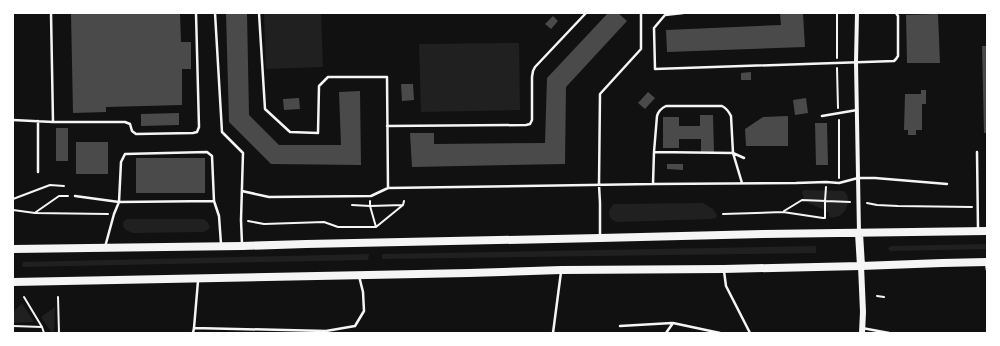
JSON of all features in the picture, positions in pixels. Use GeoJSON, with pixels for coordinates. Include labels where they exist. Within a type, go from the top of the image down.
{"type":"FeatureCollection","features":[{"type":"Feature","properties":{"kind":"main road"},"geometry":{"type":"LineString","coordinates":[[13,249],[104,249],[763,234],[987,231]]}},
{"type":"Feature","properties":{"kind":"main road"},"geometry":{"type":"LineString","coordinates":[[859,233],[861,266]]}},
{"type":"Feature","properties":{"kind":"main road"},"geometry":{"type":"LineString","coordinates":[[13,282],[469,274],[561,270],[723,269],[921,264],[987,265]]}},
{"type":"Feature","properties":{"kind":"street"},"geometry":{"type":"LineString","coordinates":[[857,13],[856,62],[859,233]]}},
{"type":"Feature","properties":{"kind":"street"},"geometry":{"type":"LineString","coordinates":[[861,266],[863,312],[862,330]]}},
{"type":"Feature","properties":{"kind":"lane"},"geometry":{"type":"LineString","coordinates":[[51,13],[52,122]]}},
{"type":"Feature","properties":{"kind":"lane"},"geometry":{"type":"LineString","coordinates":[[13,120],[52,122],[125,122],[130,124],[132,131],[136,134],[193,134],[197,132],[199,127],[196,13]]}},
{"type":"Feature","properties":{"kind":"lane"},"geometry":{"type":"LineString","coordinates":[[215,13],[222,132],[243,153],[241,220],[242,246]]}},
{"type":"Feature","properties":{"kind":"lane"},"geometry":{"type":"LineString","coordinates":[[258,13],[265,109],[290,132],[318,133],[319,86],[328,77],[387,77],[388,188]]}},
{"type":"Feature","properties":{"kind":"lane"},"geometry":{"type":"LineString","coordinates":[[387,126],[530,124],[532,120],[532,77],[535,67],[586,13]]}},
{"type":"Feature","properties":{"kind":"lane"},"geometry":{"type":"LineString","coordinates":[[600,238],[600,94],[642,49],[641,13]]}},
{"type":"Feature","properties":{"kind":"lane"},"geometry":{"type":"LineString","coordinates":[[683,13],[665,15],[654,28],[655,69],[894,61],[898,56],[898,16],[896,13]]}},
{"type":"Feature","properties":{"kind":"lane"},"geometry":{"type":"LineString","coordinates":[[653,184],[657,116],[666,106],[725,107],[731,116],[733,153],[742,184]]}},
{"type":"Feature","properties":{"kind":"lane"},"geometry":{"type":"LineString","coordinates":[[822,116],[857,110]]}},
{"type":"Feature","properties":{"kind":"lane"},"geometry":{"type":"LineString","coordinates":[[38,121],[38,172]]}},
{"type":"Feature","properties":{"kind":"lane"},"geometry":{"type":"LineString","coordinates":[[104,249],[119,202],[121,162],[125,154],[207,152],[212,156],[214,201],[219,216],[222,246]]}},
{"type":"Feature","properties":{"kind":"lane"},"geometry":{"type":"LineString","coordinates":[[654,152],[733,153],[744,158]]}},
{"type":"Feature","properties":{"kind":"lane"},"geometry":{"type":"LineString","coordinates":[[977,152],[978,231]]}},
{"type":"Feature","properties":{"kind":"lane"},"geometry":{"type":"LineString","coordinates":[[242,191],[268,197],[370,196],[388,188],[839,183],[858,178],[947,184]]}},
{"type":"Feature","properties":{"kind":"lane"},"geometry":{"type":"LineString","coordinates":[[75,196],[119,202],[214,201]]}},
{"type":"Feature","properties":{"kind":"lane"},"geometry":{"type":"LineString","coordinates":[[723,269],[726,286],[750,333]]}},
{"type":"Feature","properties":{"kind":"lane"},"geometry":{"type":"LineString","coordinates":[[553,333],[561,270]]}},
{"type":"Feature","properties":{"kind":"lane"},"geometry":{"type":"LineString","coordinates":[[194,328],[326,332],[355,326],[364,311],[363,292],[358,276]]}},
{"type":"Feature","properties":{"kind":"lane"},"geometry":{"type":"LineString","coordinates":[[192,333],[194,328],[198,278]]}},
{"type":"Feature","properties":{"kind":"lane"},"geometry":{"type":"LineString","coordinates":[[666,333],[673,323]]}},
{"type":"Feature","properties":{"kind":"lane"},"geometry":{"type":"LineString","coordinates":[[620,326],[673,323],[720,333]]}},
{"type":"Feature","properties":{"kind":"lane"},"geometry":{"type":"LineString","coordinates":[[862,330],[889,333]]}},
{"type":"Feature","properties":{"kind":"path"},"geometry":{"type":"LineString","coordinates":[[837,13],[839,183]]}},
{"type":"Feature","properties":{"kind":"path"},"geometry":{"type":"LineString","coordinates":[[723,214],[783,212],[825,218],[826,182]]}},
{"type":"Feature","properties":{"kind":"path"},"geometry":{"type":"LineString","coordinates":[[13,199],[50,186],[64,186]]}},
{"type":"Feature","properties":{"kind":"path"},"geometry":{"type":"LineString","coordinates":[[35,213],[59,196],[75,196]]}},
{"type":"Feature","properties":{"kind":"path"},"geometry":{"type":"LineString","coordinates":[[370,196],[370,206],[376,227]]}},
{"type":"Feature","properties":{"kind":"path"},"geometry":{"type":"LineString","coordinates":[[783,212],[802,200],[850,202]]}},
{"type":"Feature","properties":{"kind":"path"},"geometry":{"type":"LineString","coordinates":[[241,220],[264,224],[324,222],[338,227],[376,227],[403,205],[404,201]]}},
{"type":"Feature","properties":{"kind":"path"},"geometry":{"type":"LineString","coordinates":[[867,203],[898,206],[978,207]]}},
{"type":"Feature","properties":{"kind":"path"},"geometry":{"type":"LineString","coordinates":[[352,205],[403,205]]}},
{"type":"Feature","properties":{"kind":"path"},"geometry":{"type":"LineString","coordinates":[[13,210],[35,213],[114,214]]}},
{"type":"Feature","properties":{"kind":"path"},"geometry":{"type":"LineString","coordinates":[[877,296],[884,297]]}},
{"type":"Feature","properties":{"kind":"path"},"geometry":{"type":"LineString","coordinates":[[24,297],[44,333]]}},
{"type":"Feature","properties":{"kind":"path"},"geometry":{"type":"LineString","coordinates":[[58,297],[59,333]]}},
{"type":"Feature","properties":{"kind":"path"},"geometry":{"type":"LineString","coordinates":[[13,326],[42,327]]}},
{"type":"Feature","properties":{"kind":"shaded area"},"geometry":{"type":"Polygon","coordinates":[[[264,13],[321,13],[323,67],[266,69],[264,13]]]}},
{"type":"Feature","properties":{"kind":"shaded area"},"geometry":{"type":"Polygon","coordinates":[[[519,43],[520,110],[421,112],[419,44],[519,43]]]}},
{"type":"Feature","properties":{"kind":"shaded area"},"geometry":{"type":"Polygon","coordinates":[[[804,190],[844,191],[848,198],[847,206],[840,216],[829,217],[829,213],[804,199],[802,192],[804,190]]]}},
{"type":"Feature","properties":{"kind":"shaded area"},"geometry":{"type":"Polygon","coordinates":[[[703,203],[713,209],[717,215],[716,218],[617,222],[614,221],[609,215],[610,209],[614,204],[703,203]]]}},
{"type":"Feature","properties":{"kind":"shaded area"},"geometry":{"type":"Polygon","coordinates":[[[127,219],[203,219],[208,222],[210,228],[203,232],[133,233],[123,226],[123,222],[127,219]]]}},
{"type":"Feature","properties":{"kind":"shaded area"},"geometry":{"type":"Polygon","coordinates":[[[987,244],[987,249],[890,251],[888,248],[891,246],[987,244]]]}},
{"type":"Feature","properties":{"kind":"shaded area"},"geometry":{"type":"Polygon","coordinates":[[[816,246],[816,253],[382,259],[382,254],[816,246]]]}},
{"type":"Feature","properties":{"kind":"shaded area"},"geometry":{"type":"Polygon","coordinates":[[[369,254],[368,260],[22,267],[23,262],[369,254]]]}},
{"type":"Feature","properties":{"kind":"shaded area"},"geometry":{"type":"Polygon","coordinates":[[[22,303],[34,322],[13,323],[13,312],[22,303]]]}},
{"type":"Feature","properties":{"kind":"shaded area"},"geometry":{"type":"Polygon","coordinates":[[[55,307],[54,333],[52,333],[41,317],[55,307]]]}},
{"type":"Feature","properties":{"kind":"building"},"geometry":{"type":"Polygon","coordinates":[[[71,13],[180,13],[181,42],[191,42],[191,69],[182,69],[182,105],[106,107],[106,112],[73,113],[71,13]]]}},
{"type":"Feature","properties":{"kind":"building"},"geometry":{"type":"Polygon","coordinates":[[[226,13],[247,13],[249,115],[279,145],[341,145],[339,92],[360,91],[361,165],[271,164],[229,122],[226,13]]]}},
{"type":"Feature","properties":{"kind":"building"},"geometry":{"type":"Polygon","coordinates":[[[608,13],[618,13],[627,21],[566,87],[565,164],[412,167],[410,133],[434,133],[434,144],[545,143],[547,78],[608,13]]]}},
{"type":"Feature","properties":{"kind":"building"},"geometry":{"type":"Polygon","coordinates":[[[780,13],[803,13],[805,47],[667,52],[666,30],[781,25],[780,13]]]}},
{"type":"Feature","properties":{"kind":"building"},"geometry":{"type":"Polygon","coordinates":[[[938,14],[940,63],[907,63],[906,15],[938,14]]]}},
{"type":"Feature","properties":{"kind":"building"},"geometry":{"type":"Polygon","coordinates":[[[553,16],[558,21],[551,29],[545,24],[553,16]]]}},
{"type":"Feature","properties":{"kind":"building"},"geometry":{"type":"Polygon","coordinates":[[[982,46],[987,46],[987,133],[984,133],[982,46]]]}},
{"type":"Feature","properties":{"kind":"building"},"geometry":{"type":"Polygon","coordinates":[[[751,72],[751,80],[741,80],[741,73],[751,72]]]}},
{"type":"Feature","properties":{"kind":"building"},"geometry":{"type":"Polygon","coordinates":[[[401,84],[413,84],[414,100],[402,101],[401,84]]]}},
{"type":"Feature","properties":{"kind":"building"},"geometry":{"type":"Polygon","coordinates":[[[921,90],[926,90],[926,104],[922,104],[922,130],[916,130],[916,135],[908,135],[908,130],[904,130],[905,94],[921,94],[921,90]]]}},
{"type":"Feature","properties":{"kind":"building"},"geometry":{"type":"Polygon","coordinates":[[[648,92],[655,98],[645,109],[638,103],[648,92]]]}},
{"type":"Feature","properties":{"kind":"building"},"geometry":{"type":"Polygon","coordinates":[[[299,98],[300,109],[284,110],[283,99],[299,98]]]}},
{"type":"Feature","properties":{"kind":"building"},"geometry":{"type":"Polygon","coordinates":[[[806,98],[808,113],[795,115],[793,100],[806,98]]]}},
{"type":"Feature","properties":{"kind":"building"},"geometry":{"type":"Polygon","coordinates":[[[179,113],[179,125],[141,126],[141,114],[179,113]]]}},
{"type":"Feature","properties":{"kind":"building"},"geometry":{"type":"Polygon","coordinates":[[[700,115],[713,115],[714,152],[701,152],[701,139],[679,139],[679,148],[663,148],[663,117],[679,117],[679,126],[700,126],[700,115]]]}},
{"type":"Feature","properties":{"kind":"building"},"geometry":{"type":"Polygon","coordinates":[[[788,116],[788,146],[746,146],[745,129],[763,117],[788,116]]]}},
{"type":"Feature","properties":{"kind":"building"},"geometry":{"type":"Polygon","coordinates":[[[815,123],[827,123],[828,165],[816,165],[815,123]]]}},
{"type":"Feature","properties":{"kind":"building"},"geometry":{"type":"Polygon","coordinates":[[[56,128],[68,128],[68,161],[56,161],[56,128]]]}},
{"type":"Feature","properties":{"kind":"building"},"geometry":{"type":"Polygon","coordinates":[[[76,142],[108,142],[108,174],[76,174],[76,142]]]}},
{"type":"Feature","properties":{"kind":"building"},"geometry":{"type":"Polygon","coordinates":[[[136,158],[205,158],[205,193],[136,193],[136,158]]]}},
{"type":"Feature","properties":{"kind":"building"},"geometry":{"type":"Polygon","coordinates":[[[667,164],[683,164],[683,170],[667,169],[667,164]]]}}]}
